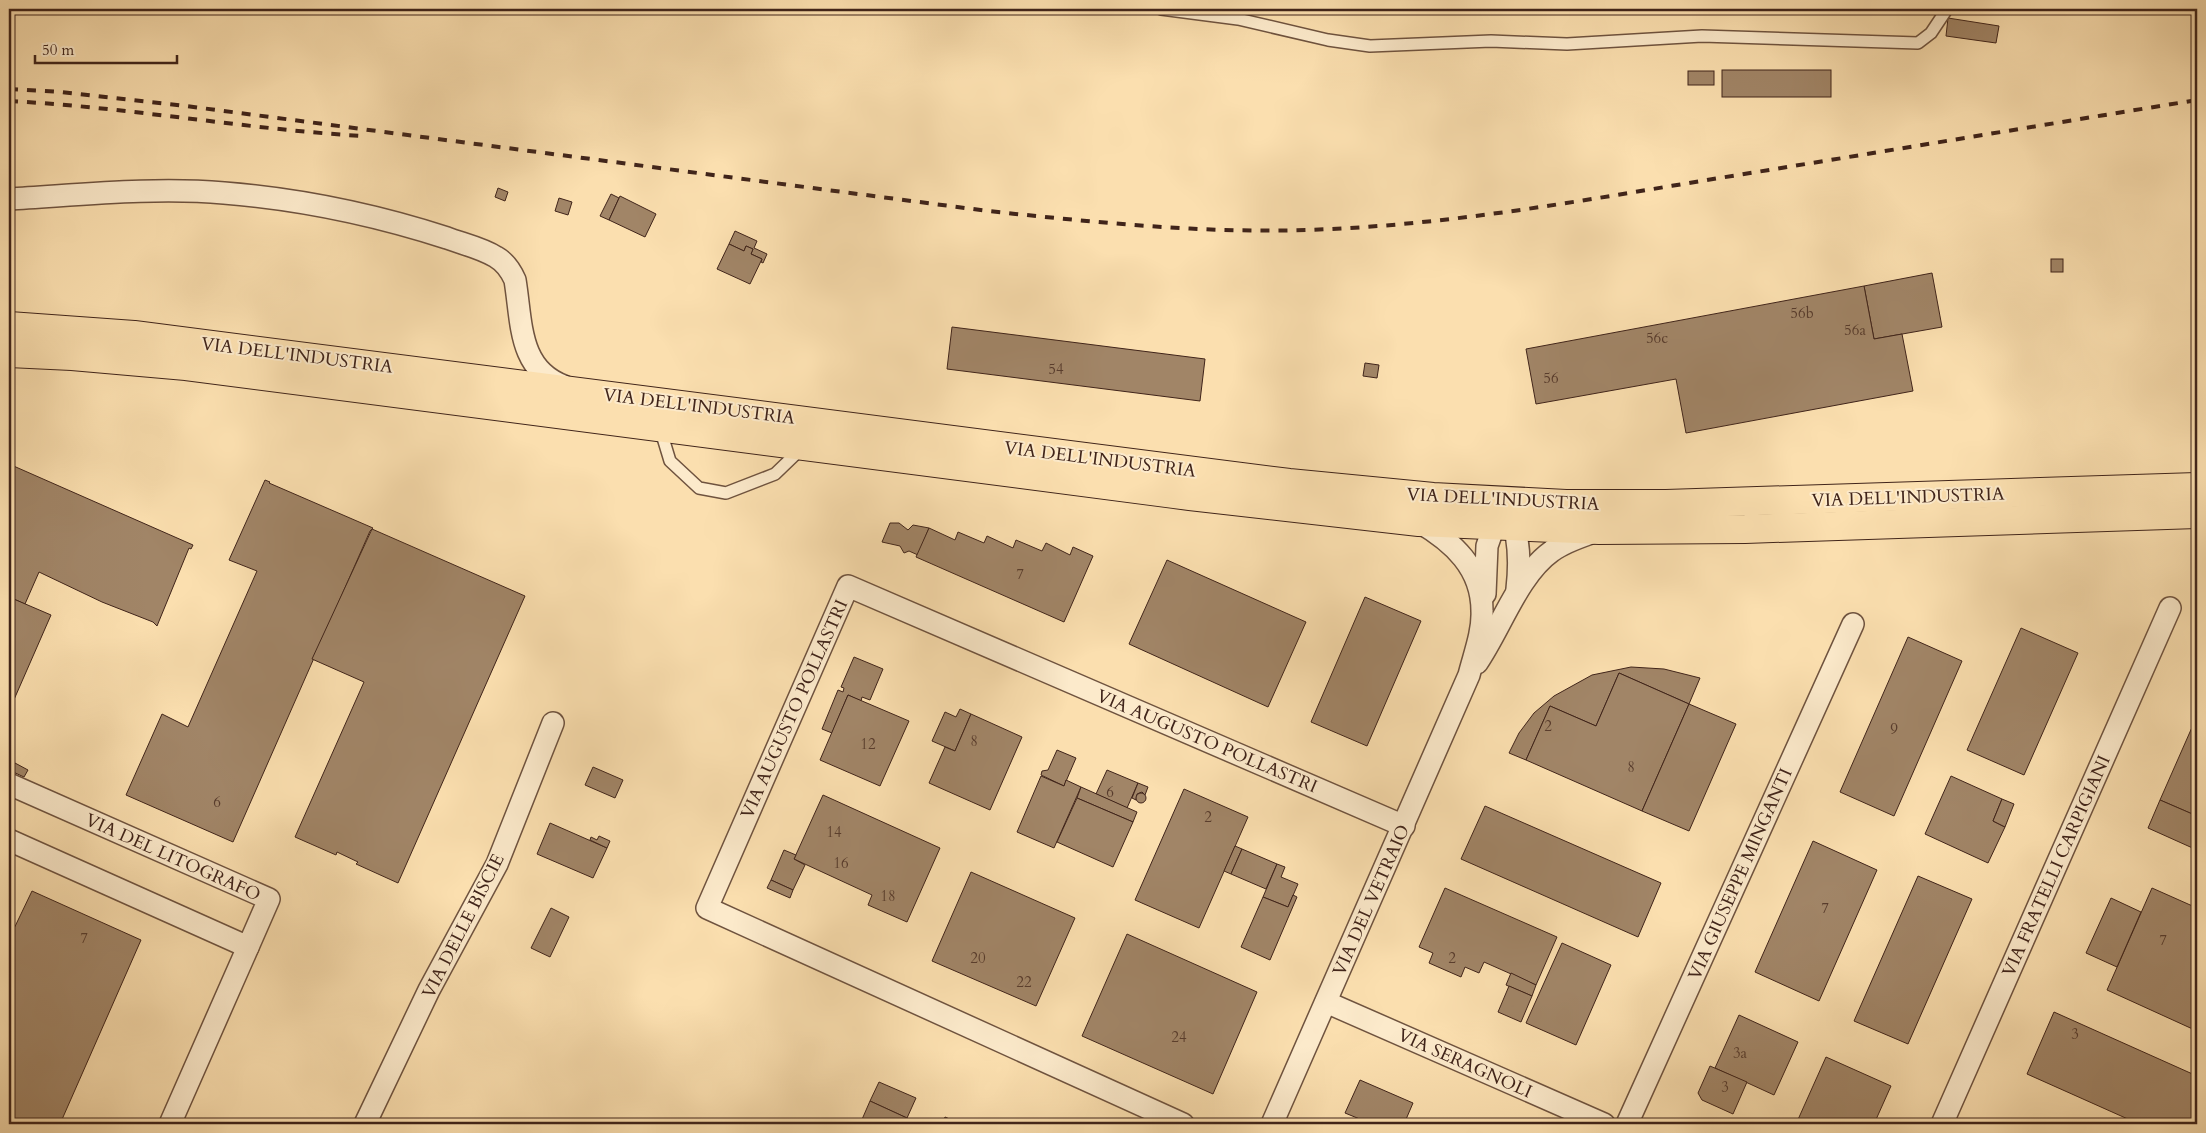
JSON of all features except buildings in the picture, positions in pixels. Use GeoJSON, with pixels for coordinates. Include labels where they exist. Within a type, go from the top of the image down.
{"type":"FeatureCollection","features":[{"type":"Feature","properties":{"kind":"main road","name":"VIA DELL'INDUSTRIA"},"geometry":{"type":"LineString","coordinates":[[9,326],[134,334],[1290,483],[1433,497],[1504,501],[1666,504],[2197,487]]}},
{"type":"Feature","properties":{"kind":"main road","name":"VIA DELL'INDUSTRIA"},"geometry":{"type":"LineString","coordinates":[[9,353],[72,356],[186,366],[803,447],[1320,512],[1419,522],[1599,530],[1745,529],[2197,514]]}},
{"type":"Feature","properties":{"kind":"street"},"geometry":{"type":"LineString","coordinates":[[9,199],[141,191],[224,193],[306,203],[413,228],[473,247],[497,257],[511,272],[515,280],[526,345],[535,366],[547,379],[576,390]]}},
{"type":"Feature","properties":{"kind":"street","name":"VIA DEL VETRAIO"},"geometry":{"type":"LineString","coordinates":[[1504,501],[1504,527],[1520,562],[1517,592]]}},
{"type":"Feature","properties":{"kind":"street","name":"VIA DEL VETRAIO"},"geometry":{"type":"LineString","coordinates":[[1419,522],[1440,535],[1458,550],[1473,571],[1479,588],[1482,612]]}},
{"type":"Feature","properties":{"kind":"street","name":"VIA DEL VETRAIO"},"geometry":{"type":"LineString","coordinates":[[1469,675],[1482,612],[1488,546],[1504,527]]}},
{"type":"Feature","properties":{"kind":"street","name":"VIA DEL VETRAIO"},"geometry":{"type":"LineString","coordinates":[[1272,1124],[1469,675],[1494,638],[1517,592],[1534,568],[1551,551],[1572,540],[1599,530]]}},
{"type":"Feature","properties":{"kind":"street","name":"VIA AUGUSTO POLLASTRI"},"geometry":{"type":"LineString","coordinates":[[1183,1124],[707,908],[848,586],[1404,826]]}},
{"type":"Feature","properties":{"kind":"street","name":"VIA FRATELLI CARPIGIANI"},"geometry":{"type":"LineString","coordinates":[[1942,1124],[2170,608]]}},
{"type":"Feature","properties":{"kind":"street","name":"VIA GIUSEPPE MINGANTI"},"geometry":{"type":"LineString","coordinates":[[1627,1124],[1853,624]]}},
{"type":"Feature","properties":{"kind":"street","name":"VIA DELLE BISCIE"},"geometry":{"type":"LineString","coordinates":[[365,1124],[429,990],[497,864],[553,723]]}},
{"type":"Feature","properties":{"kind":"street","name":"VIA DEL LITOGRAFO"},"geometry":{"type":"LineString","coordinates":[[9,784],[269,899],[248,947]]}},
{"type":"Feature","properties":{"kind":"street"},"geometry":{"type":"LineString","coordinates":[[9,840],[248,947],[170,1124]]}},
{"type":"Feature","properties":{"kind":"street","name":"VIA SERAGNOLI"},"geometry":{"type":"LineString","coordinates":[[1326,1002],[1604,1124]]}},
{"type":"Feature","properties":{"kind":"lane"},"geometry":{"type":"LineString","coordinates":[[1161,9],[1238,19],[1353,44],[1388,46],[1491,41],[1593,44],[1702,36],[1918,43],[1931,33],[1947,9]]}},
{"type":"Feature","properties":{"kind":"lane"},"geometry":{"type":"LineString","coordinates":[[660,428],[670,460],[699,488],[726,493],[775,474],[803,447]]}},
{"type":"Feature","properties":{"kind":"railway"},"geometry":{"type":"LineString","coordinates":[[9,89],[61,92],[186,106],[988,211],[1116,224],[1245,230],[1331,229],[1379,226],[1522,210],[2197,100]]}},
{"type":"Feature","properties":{"kind":"railway"},"geometry":{"type":"LineString","coordinates":[[9,101],[97,108],[318,133],[362,136]]}}]}
